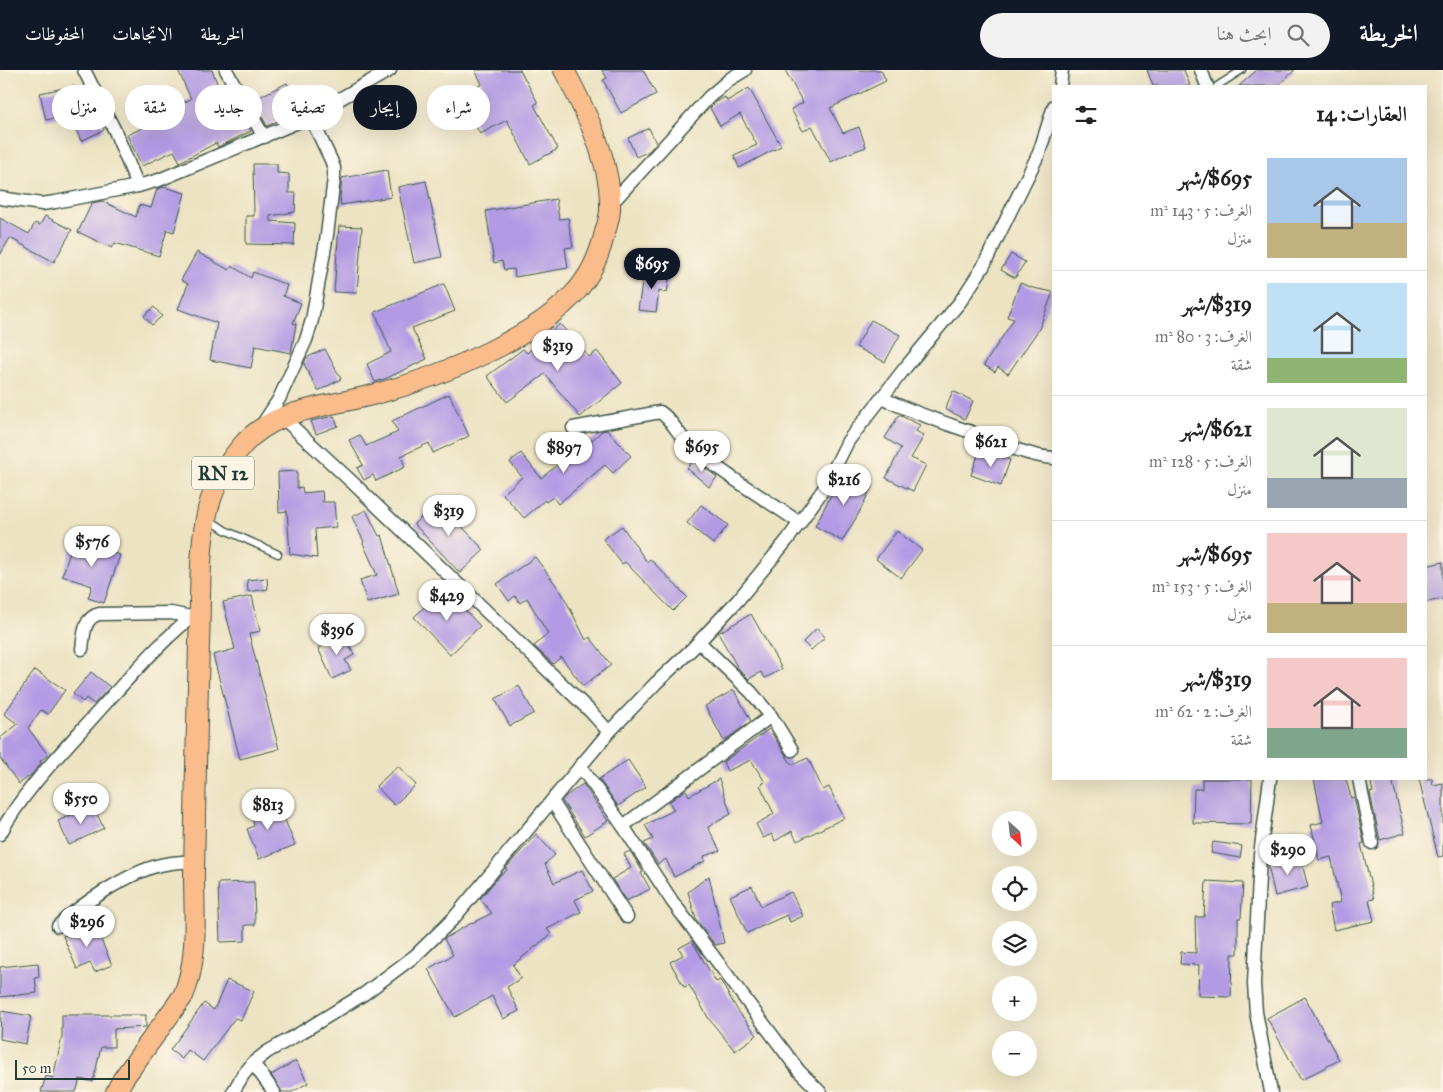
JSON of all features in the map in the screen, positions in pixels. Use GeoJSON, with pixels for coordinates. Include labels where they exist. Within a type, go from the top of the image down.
{"type":"FeatureCollection","features":[{"type":"Feature","properties":{"kind":"main road","name":"RN 12"},"geometry":{"type":"LineString","coordinates":[[116,1092],[146,1047],[178,1005],[188,986],[193,955],[196,614],[204,532],[213,494],[221,476],[242,447],[259,431],[282,417],[313,407],[372,395],[420,382],[465,363],[512,340],[549,316],[571,297],[584,282],[597,258],[608,223],[610,204],[608,185],[595,137],[564,70]]}},
{"type":"Feature","properties":{"kind":"street"},"geometry":{"type":"LineString","coordinates":[[84,70],[138,186]]}},
{"type":"Feature","properties":{"kind":"street"},"geometry":{"type":"LineString","coordinates":[[226,70],[264,137]]}},
{"type":"Feature","properties":{"kind":"street"},"geometry":{"type":"LineString","coordinates":[[343,97],[390,70]]}},
{"type":"Feature","properties":{"kind":"street"},"geometry":{"type":"LineString","coordinates":[[610,204],[709,97],[730,78],[745,70]]}},
{"type":"Feature","properties":{"kind":"street"},"geometry":{"type":"LineString","coordinates":[[1060,85],[1062,70]]}},
{"type":"Feature","properties":{"kind":"street"},"geometry":{"type":"LineString","coordinates":[[1201,70],[1207,85]]}},
{"type":"Feature","properties":{"kind":"street"},"geometry":{"type":"LineString","coordinates":[[233,1092],[253,1063],[267,1052],[346,1006],[416,955],[454,919],[609,732],[738,600],[788,540],[825,487],[848,441],[960,302],[983,268],[1039,153],[1052,112]]}},
{"type":"Feature","properties":{"kind":"street"},"geometry":{"type":"LineString","coordinates":[[0,198],[42,204],[138,186],[159,180],[279,130]]}},
{"type":"Feature","properties":{"kind":"street"},"geometry":{"type":"LineString","coordinates":[[259,431],[279,399],[306,340],[312,320],[334,178],[334,168],[317,130]]}},
{"type":"Feature","properties":{"kind":"street"},"geometry":{"type":"LineString","coordinates":[[882,398],[910,412],[1039,457],[1052,458]]}},
{"type":"Feature","properties":{"kind":"street"},"geometry":{"type":"LineString","coordinates":[[573,428],[660,412],[668,417],[675,429],[690,446],[800,523]]}},
{"type":"Feature","properties":{"kind":"street"},"geometry":{"type":"LineString","coordinates":[[282,417],[592,712],[609,732]]}},
{"type":"Feature","properties":{"kind":"street"},"geometry":{"type":"LineString","coordinates":[[82,649],[87,623],[98,614],[196,614]]}},
{"type":"Feature","properties":{"kind":"street"},"geometry":{"type":"LineString","coordinates":[[0,834],[10,814],[65,748],[132,674],[196,614]]}},
{"type":"Feature","properties":{"kind":"street"},"geometry":{"type":"LineString","coordinates":[[699,642],[751,692],[771,716],[792,750]]}},
{"type":"Feature","properties":{"kind":"street"},"geometry":{"type":"LineString","coordinates":[[623,826],[771,716]]}},
{"type":"Feature","properties":{"kind":"street"},"geometry":{"type":"LineString","coordinates":[[580,766],[623,826],[672,901],[799,1071],[820,1092]]}},
{"type":"Feature","properties":{"kind":"street"},"geometry":{"type":"LineString","coordinates":[[1270,780],[1260,855],[1254,984],[1256,1012],[1272,1092]]}},
{"type":"Feature","properties":{"kind":"street"},"geometry":{"type":"LineString","coordinates":[[1359,780],[1372,843]]}},
{"type":"Feature","properties":{"kind":"street"},"geometry":{"type":"LineString","coordinates":[[552,801],[627,917]]}},
{"type":"Feature","properties":{"kind":"street"},"geometry":{"type":"LineString","coordinates":[[58,926],[69,916],[119,882],[159,865],[194,861]]}},
{"type":"Feature","properties":{"kind":"street"},"geometry":{"type":"LineString","coordinates":[[253,1063],[274,1092]]}},
{"type":"Feature","properties":{"kind":"lane"},"geometry":{"type":"LineString","coordinates":[[1219,85],[1242,70]]}},
{"type":"Feature","properties":{"kind":"lane"},"geometry":{"type":"LineString","coordinates":[[207,518],[225,530],[278,554]]}},
{"type":"Feature","properties":{"kind":"building"},"geometry":{"type":"Polygon","coordinates":[[[178,70],[212,70],[217,83],[213,85],[195,85],[195,130],[251,131],[218,147],[216,143],[180,162],[174,151],[142,166],[127,135],[138,130],[185,130],[185,102],[191,99],[178,70]]]}},
{"type":"Feature","properties":{"kind":"building"},"geometry":{"type":"Polygon","coordinates":[[[475,70],[520,70],[538,103],[534,105],[558,149],[530,164],[507,120],[490,129],[490,85],[480,85],[482,84],[475,70]]]}},
{"type":"Feature","properties":{"kind":"building"},"geometry":{"type":"Polygon","coordinates":[[[602,70],[643,70],[656,94],[621,113],[603,80],[607,78],[602,70]]]}},
{"type":"Feature","properties":{"kind":"building"},"geometry":{"type":"Polygon","coordinates":[[[785,70],[881,70],[886,81],[830,108],[843,133],[859,127],[866,147],[831,162],[812,126],[803,131],[791,109],[803,103],[785,70]]]}},
{"type":"Feature","properties":{"kind":"building"},"geometry":{"type":"Polygon","coordinates":[[[1147,70],[1184,70],[1190,85],[1153,85],[1147,70]]]}},
{"type":"Feature","properties":{"kind":"building"},"geometry":{"type":"Polygon","coordinates":[[[1257,70],[1295,70],[1278,85],[1240,85],[1257,70]]]}},
{"type":"Feature","properties":{"kind":"building"},"geometry":{"type":"Polygon","coordinates":[[[749,88],[781,146],[739,168],[734,155],[757,145],[740,114],[720,126],[710,108],[725,97],[727,101],[749,88]]]}},
{"type":"Feature","properties":{"kind":"building"},"geometry":{"type":"Polygon","coordinates":[[[272,90],[272,124],[267,126],[262,117],[262,96],[272,90]]]}},
{"type":"Feature","properties":{"kind":"building"},"geometry":{"type":"Polygon","coordinates":[[[52,91],[52,119],[46,120],[40,93],[52,91]]]}},
{"type":"Feature","properties":{"kind":"building"},"geometry":{"type":"Polygon","coordinates":[[[649,128],[656,143],[649,151],[636,157],[628,138],[649,128]]]}},
{"type":"Feature","properties":{"kind":"building"},"geometry":{"type":"Polygon","coordinates":[[[76,130],[104,130],[81,141],[76,130]]]}},
{"type":"Feature","properties":{"kind":"building"},"geometry":{"type":"Polygon","coordinates":[[[478,130],[488,130],[480,134],[478,130]]]}},
{"type":"Feature","properties":{"kind":"building"},"geometry":{"type":"Polygon","coordinates":[[[253,164],[277,164],[277,173],[289,174],[289,193],[296,193],[295,212],[270,216],[270,221],[295,223],[294,245],[246,244],[246,216],[254,216],[253,164]]]}},
{"type":"Feature","properties":{"kind":"building"},"geometry":{"type":"Polygon","coordinates":[[[387,170],[391,197],[341,205],[342,178],[387,170]]]}},
{"type":"Feature","properties":{"kind":"building"},"geometry":{"type":"Polygon","coordinates":[[[426,181],[442,257],[414,263],[398,187],[426,181]]]}},
{"type":"Feature","properties":{"kind":"building"},"geometry":{"type":"Polygon","coordinates":[[[164,187],[185,193],[174,232],[167,230],[159,256],[115,243],[112,248],[78,232],[92,203],[102,201],[136,217],[139,205],[151,208],[157,189],[164,187]]]}},
{"type":"Feature","properties":{"kind":"building"},"geometry":{"type":"Polygon","coordinates":[[[556,199],[559,219],[568,218],[573,247],[565,248],[568,268],[515,277],[514,269],[504,270],[502,261],[494,263],[486,211],[556,199]]]}},
{"type":"Feature","properties":{"kind":"building"},"geometry":{"type":"Polygon","coordinates":[[[45,216],[72,230],[54,262],[10,238],[0,255],[0,218],[29,234],[35,223],[40,225],[45,216]]]}},
{"type":"Feature","properties":{"kind":"building"},"geometry":{"type":"Polygon","coordinates":[[[339,226],[362,227],[357,293],[334,292],[339,226]]]}},
{"type":"Feature","properties":{"kind":"building"},"geometry":{"type":"Polygon","coordinates":[[[197,252],[229,270],[232,266],[251,278],[253,272],[287,285],[283,296],[301,303],[293,323],[296,324],[291,353],[255,346],[251,368],[210,360],[217,323],[178,309],[188,284],[181,280],[197,252]]]}},
{"type":"Feature","properties":{"kind":"building"},"geometry":{"type":"Polygon","coordinates":[[[1011,254],[1025,262],[1015,278],[1001,270],[1011,254]]]}},
{"type":"Feature","properties":{"kind":"building"},"geometry":{"type":"Polygon","coordinates":[[[644,270],[670,274],[667,293],[659,291],[656,312],[638,310],[644,270]]]}},
{"type":"Feature","properties":{"kind":"building"},"geometry":{"type":"Polygon","coordinates":[[[1020,283],[1052,292],[1039,329],[1008,374],[998,367],[995,372],[984,365],[1014,319],[1007,317],[1020,283]]]}},
{"type":"Feature","properties":{"kind":"building"},"geometry":{"type":"Polygon","coordinates":[[[444,284],[455,311],[412,328],[427,359],[375,382],[367,364],[391,352],[375,312],[444,284]]]}},
{"type":"Feature","properties":{"kind":"building"},"geometry":{"type":"Polygon","coordinates":[[[154,307],[162,316],[152,325],[144,316],[154,307]]]}},
{"type":"Feature","properties":{"kind":"building"},"geometry":{"type":"Polygon","coordinates":[[[871,320],[900,335],[885,362],[856,347],[871,320]]]}},
{"type":"Feature","properties":{"kind":"building"},"geometry":{"type":"Polygon","coordinates":[[[560,324],[589,357],[597,351],[622,383],[580,417],[545,374],[507,402],[487,376],[523,349],[527,353],[560,324]]]}},
{"type":"Feature","properties":{"kind":"building"},"geometry":{"type":"Polygon","coordinates":[[[325,349],[341,379],[318,391],[304,364],[306,358],[325,349]]]}},
{"type":"Feature","properties":{"kind":"building"},"geometry":{"type":"Polygon","coordinates":[[[953,391],[973,401],[965,419],[945,409],[953,391]]]}},
{"type":"Feature","properties":{"kind":"building"},"geometry":{"type":"Polygon","coordinates":[[[449,394],[469,436],[433,453],[429,443],[401,456],[405,467],[376,481],[373,475],[364,480],[357,468],[363,465],[349,440],[360,435],[366,446],[398,432],[392,421],[449,394]]]}},
{"type":"Feature","properties":{"kind":"building"},"geometry":{"type":"Polygon","coordinates":[[[899,415],[920,425],[916,431],[924,436],[911,458],[926,465],[913,491],[886,478],[901,448],[885,438],[899,415]]]}},
{"type":"Feature","properties":{"kind":"building"},"geometry":{"type":"Polygon","coordinates":[[[334,416],[338,426],[316,434],[311,421],[334,416]]]}},
{"type":"Feature","properties":{"kind":"building"},"geometry":{"type":"Polygon","coordinates":[[[607,430],[631,456],[613,473],[605,465],[558,504],[553,497],[546,502],[545,500],[524,518],[503,494],[522,477],[510,462],[521,453],[541,478],[565,459],[568,462],[602,431],[607,430]]]}},
{"type":"Feature","properties":{"kind":"building"},"geometry":{"type":"Polygon","coordinates":[[[980,450],[1010,460],[1001,486],[971,475],[980,450]]]}},
{"type":"Feature","properties":{"kind":"building"},"geometry":{"type":"Polygon","coordinates":[[[694,460],[717,477],[709,487],[687,468],[694,460]]]}},
{"type":"Feature","properties":{"kind":"building"},"geometry":{"type":"Polygon","coordinates":[[[297,471],[297,488],[302,487],[303,493],[322,491],[323,502],[334,502],[336,527],[315,529],[317,558],[290,554],[287,511],[279,512],[278,472],[297,471]]]}},
{"type":"Feature","properties":{"kind":"building"},"geometry":{"type":"Polygon","coordinates":[[[843,472],[872,486],[859,513],[842,541],[815,526],[843,472]]]}},
{"type":"Feature","properties":{"kind":"building"},"geometry":{"type":"Polygon","coordinates":[[[438,501],[484,550],[460,573],[414,524],[438,501]]]}},
{"type":"Feature","properties":{"kind":"building"},"geometry":{"type":"Polygon","coordinates":[[[701,505],[728,525],[713,544],[687,523],[701,505]]]}},
{"type":"Feature","properties":{"kind":"building"},"geometry":{"type":"Polygon","coordinates":[[[366,510],[379,536],[382,535],[399,594],[367,603],[360,580],[377,575],[352,517],[366,510]]]}},
{"type":"Feature","properties":{"kind":"building"},"geometry":{"type":"Polygon","coordinates":[[[622,526],[647,562],[650,559],[687,597],[673,611],[625,562],[622,564],[603,539],[622,526]]]}},
{"type":"Feature","properties":{"kind":"building"},"geometry":{"type":"Polygon","coordinates":[[[897,531],[922,550],[901,578],[876,559],[897,531]]]}},
{"type":"Feature","properties":{"kind":"building"},"geometry":{"type":"Polygon","coordinates":[[[75,538],[107,548],[106,550],[120,555],[104,603],[88,598],[92,586],[62,576],[75,538]]]}},
{"type":"Feature","properties":{"kind":"building"},"geometry":{"type":"Polygon","coordinates":[[[535,557],[562,593],[586,640],[590,637],[611,665],[583,686],[561,657],[553,664],[534,646],[548,634],[527,598],[520,603],[515,596],[509,601],[497,584],[535,557]]]}},
{"type":"Feature","properties":{"kind":"building"},"geometry":{"type":"Polygon","coordinates":[[[1443,562],[1443,599],[1427,602],[1427,566],[1443,562]]]}},
{"type":"Feature","properties":{"kind":"building"},"geometry":{"type":"Polygon","coordinates":[[[267,578],[268,589],[248,592],[247,580],[267,578]]]}},
{"type":"Feature","properties":{"kind":"building"},"geometry":{"type":"Polygon","coordinates":[[[444,588],[480,626],[450,655],[414,617],[444,588]]]}},
{"type":"Feature","properties":{"kind":"building"},"geometry":{"type":"Polygon","coordinates":[[[252,596],[260,631],[249,634],[279,749],[240,759],[213,655],[235,649],[223,602],[252,596]]]}},
{"type":"Feature","properties":{"kind":"building"},"geometry":{"type":"Polygon","coordinates":[[[751,614],[782,669],[765,678],[761,672],[749,679],[738,668],[718,633],[751,614]]]}},
{"type":"Feature","properties":{"kind":"building"},"geometry":{"type":"Polygon","coordinates":[[[817,628],[825,637],[811,650],[803,642],[817,628]]]}},
{"type":"Feature","properties":{"kind":"building"},"geometry":{"type":"Polygon","coordinates":[[[344,635],[354,655],[345,660],[351,670],[332,679],[318,648],[344,635]]]}},
{"type":"Feature","properties":{"kind":"building"},"geometry":{"type":"Polygon","coordinates":[[[35,670],[65,690],[48,714],[41,710],[28,728],[48,755],[40,761],[41,763],[31,775],[19,784],[0,758],[0,738],[18,724],[4,714],[35,670]]]}},
{"type":"Feature","properties":{"kind":"building"},"geometry":{"type":"Polygon","coordinates":[[[91,672],[110,687],[94,704],[86,698],[83,702],[73,694],[91,672]]]}},
{"type":"Feature","properties":{"kind":"building"},"geometry":{"type":"Polygon","coordinates":[[[519,686],[534,713],[510,726],[495,699],[519,686]]]}},
{"type":"Feature","properties":{"kind":"building"},"geometry":{"type":"Polygon","coordinates":[[[734,690],[751,721],[724,741],[705,706],[734,690]]]}},
{"type":"Feature","properties":{"kind":"building"},"geometry":{"type":"Polygon","coordinates":[[[769,729],[792,765],[808,758],[823,790],[829,787],[844,818],[797,841],[792,831],[775,841],[772,834],[763,838],[756,824],[774,814],[760,785],[765,782],[751,760],[727,771],[723,762],[769,729]]]}},
{"type":"Feature","properties":{"kind":"building"},"geometry":{"type":"Polygon","coordinates":[[[628,760],[646,787],[618,806],[599,779],[628,760]]]}},
{"type":"Feature","properties":{"kind":"building"},"geometry":{"type":"Polygon","coordinates":[[[398,766],[416,785],[394,805],[376,786],[398,766]]]}},
{"type":"Feature","properties":{"kind":"building"},"geometry":{"type":"Polygon","coordinates":[[[719,779],[731,814],[708,827],[720,851],[704,856],[705,861],[674,877],[666,859],[658,864],[644,843],[653,839],[645,825],[674,810],[669,802],[681,793],[686,790],[689,796],[719,779]]]}},
{"type":"Feature","properties":{"kind":"building"},"geometry":{"type":"Polygon","coordinates":[[[1432,779],[1433,785],[1443,783],[1443,856],[1438,857],[1419,780],[1432,779]]]}},
{"type":"Feature","properties":{"kind":"building"},"geometry":{"type":"Polygon","coordinates":[[[1202,780],[1252,780],[1251,824],[1193,823],[1194,789],[1202,789],[1202,780]]]}},
{"type":"Feature","properties":{"kind":"building"},"geometry":{"type":"Polygon","coordinates":[[[1314,780],[1346,780],[1351,798],[1354,797],[1364,843],[1361,844],[1374,899],[1369,900],[1374,921],[1334,930],[1329,905],[1341,902],[1331,857],[1319,860],[1311,825],[1323,822],[1314,780]]]}},
{"type":"Feature","properties":{"kind":"building"},"geometry":{"type":"Polygon","coordinates":[[[1370,780],[1392,780],[1405,833],[1380,840],[1370,793],[1373,792],[1370,780]]]}},
{"type":"Feature","properties":{"kind":"building"},"geometry":{"type":"Polygon","coordinates":[[[583,784],[608,821],[585,836],[562,801],[583,784]]]}},
{"type":"Feature","properties":{"kind":"building"},"geometry":{"type":"Polygon","coordinates":[[[260,793],[266,821],[283,815],[295,845],[259,859],[247,829],[254,826],[248,796],[260,793]]]}},
{"type":"Feature","properties":{"kind":"building"},"geometry":{"type":"Polygon","coordinates":[[[92,805],[104,828],[69,845],[58,821],[92,805]]]}},
{"type":"Feature","properties":{"kind":"building"},"geometry":{"type":"Polygon","coordinates":[[[536,834],[555,855],[545,864],[554,883],[582,870],[593,891],[575,900],[581,912],[547,929],[551,934],[513,965],[521,978],[507,987],[519,1011],[503,1019],[492,996],[455,1017],[428,969],[453,955],[444,939],[492,913],[480,899],[499,876],[507,870],[506,868],[536,834]]]}},
{"type":"Feature","properties":{"kind":"building"},"geometry":{"type":"Polygon","coordinates":[[[1213,842],[1242,846],[1240,858],[1211,853],[1213,842]]]}},
{"type":"Feature","properties":{"kind":"building"},"geometry":{"type":"Polygon","coordinates":[[[630,851],[643,872],[641,873],[650,889],[626,901],[612,879],[631,868],[624,854],[630,851]]]}},
{"type":"Feature","properties":{"kind":"building"},"geometry":{"type":"Polygon","coordinates":[[[1300,856],[1308,887],[1275,896],[1268,865],[1300,856]]]}},
{"type":"Feature","properties":{"kind":"building"},"geometry":{"type":"Polygon","coordinates":[[[709,876],[724,943],[715,945],[696,919],[688,892],[709,876]]]}},
{"type":"Feature","properties":{"kind":"building"},"geometry":{"type":"Polygon","coordinates":[[[1206,881],[1243,883],[1241,918],[1238,918],[1238,954],[1232,954],[1231,997],[1198,996],[1199,965],[1180,964],[1181,952],[1196,953],[1195,917],[1204,917],[1206,881]]]}},
{"type":"Feature","properties":{"kind":"building"},"geometry":{"type":"Polygon","coordinates":[[[254,882],[255,925],[245,925],[245,941],[220,942],[218,883],[254,882]]]}},
{"type":"Feature","properties":{"kind":"building"},"geometry":{"type":"Polygon","coordinates":[[[752,886],[761,906],[791,892],[803,916],[790,922],[787,915],[747,933],[730,896],[752,886]]]}},
{"type":"Feature","properties":{"kind":"building"},"geometry":{"type":"Polygon","coordinates":[[[93,922],[112,965],[95,972],[90,963],[77,969],[63,936],[93,922]]]}},
{"type":"Feature","properties":{"kind":"building"},"geometry":{"type":"Polygon","coordinates":[[[692,941],[716,982],[720,980],[738,1011],[757,1035],[735,1051],[709,1019],[689,985],[684,987],[670,962],[683,955],[679,948],[692,941]]]}},
{"type":"Feature","properties":{"kind":"building"},"geometry":{"type":"Polygon","coordinates":[[[38,963],[39,977],[35,978],[37,993],[0,997],[0,967],[38,963]]]}},
{"type":"Feature","properties":{"kind":"building"},"geometry":{"type":"Polygon","coordinates":[[[227,980],[254,991],[241,1020],[235,1018],[203,1061],[188,1050],[182,1059],[170,1050],[204,1003],[214,1010],[227,980]]]}},
{"type":"Feature","properties":{"kind":"building"},"geometry":{"type":"Polygon","coordinates":[[[1305,997],[1339,1060],[1301,1080],[1267,1018],[1305,997]]]}},
{"type":"Feature","properties":{"kind":"building"},"geometry":{"type":"Polygon","coordinates":[[[1,1011],[31,1016],[26,1044],[0,1039],[1,1011]]]}},
{"type":"Feature","properties":{"kind":"building"},"geometry":{"type":"Polygon","coordinates":[[[62,1015],[146,1015],[146,1027],[114,1029],[114,1047],[101,1047],[93,1082],[80,1079],[76,1092],[41,1092],[46,1076],[53,1078],[62,1037],[62,1015]]]}},
{"type":"Feature","properties":{"kind":"building"},"geometry":{"type":"Polygon","coordinates":[[[296,1061],[308,1083],[292,1092],[282,1092],[271,1075],[296,1061]]]}}]}
